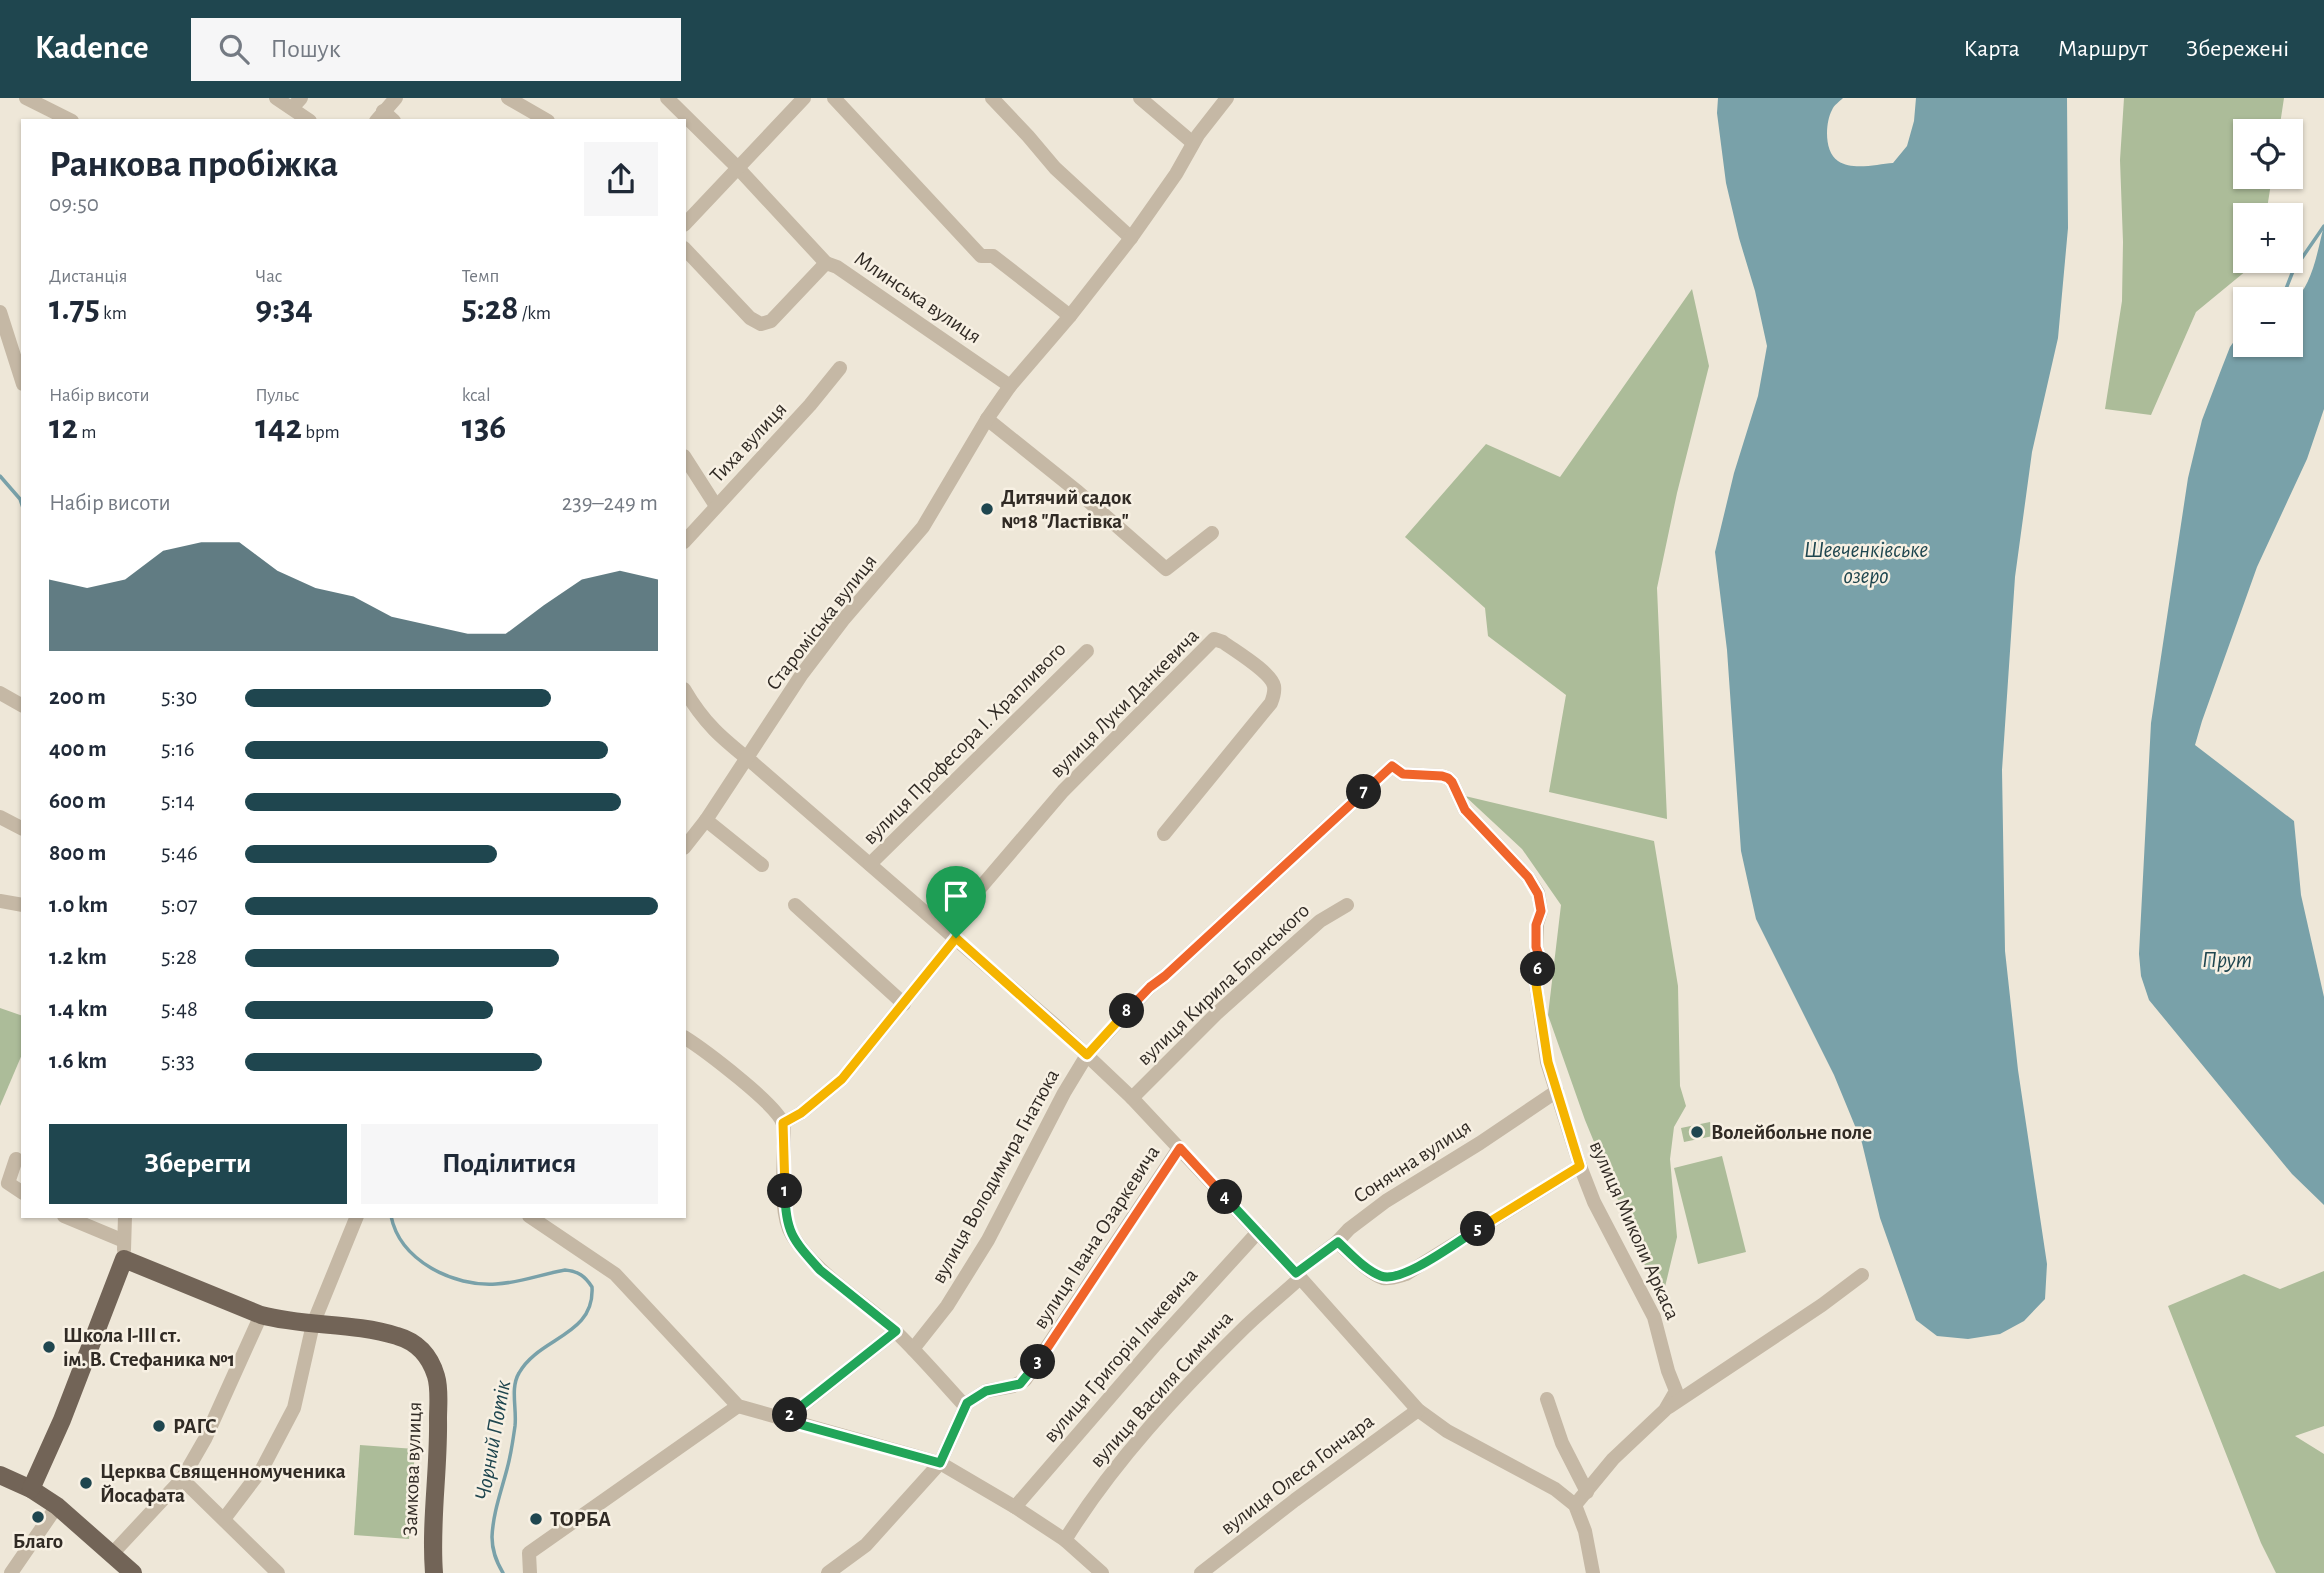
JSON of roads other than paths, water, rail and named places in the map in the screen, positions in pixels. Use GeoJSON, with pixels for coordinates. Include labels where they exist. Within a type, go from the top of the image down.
{"type":"FeatureCollection","features":[{"type":"Feature","properties":{"kind":"main road","name":"Замкова вулиця"},"geometry":{"type":"LineString","coordinates":[[124,1250],[261,1315],[398,1336],[415,1343],[426,1354],[437,1378],[439,1443],[432,1545],[434,1573]]}},
{"type":"Feature","properties":{"kind":"main road"},"geometry":{"type":"LineString","coordinates":[[31,1489],[61,1420],[124,1250]]}},
{"type":"Feature","properties":{"kind":"main road"},"geometry":{"type":"LineString","coordinates":[[0,1475],[31,1489],[57,1506],[121,1566]]}},
{"type":"Feature","properties":{"kind":"street"},"geometry":{"type":"LineString","coordinates":[[26,98],[68,119]]}},
{"type":"Feature","properties":{"kind":"street"},"geometry":{"type":"LineString","coordinates":[[276,98],[297,103],[309,119]]}},
{"type":"Feature","properties":{"kind":"street"},"geometry":{"type":"LineString","coordinates":[[384,117],[396,98]]}},
{"type":"Feature","properties":{"kind":"street"},"geometry":{"type":"LineString","coordinates":[[508,98],[545,119]]}},
{"type":"Feature","properties":{"kind":"street"},"geometry":{"type":"LineString","coordinates":[[667,98],[737,167],[826,264]]}},
{"type":"Feature","properties":{"kind":"street"},"geometry":{"type":"LineString","coordinates":[[686,223],[804,98]]}},
{"type":"Feature","properties":{"kind":"street"},"geometry":{"type":"LineString","coordinates":[[834,98],[981,256],[993,256],[1070,316]]}},
{"type":"Feature","properties":{"kind":"street"},"geometry":{"type":"LineString","coordinates":[[992,98],[1070,183],[1131,238]]}},
{"type":"Feature","properties":{"kind":"street"},"geometry":{"type":"LineString","coordinates":[[1140,98],[1193,143]]}},
{"type":"Feature","properties":{"kind":"street","name":"Староміська вулиця"},"geometry":{"type":"LineString","coordinates":[[686,845],[748,759],[802,674],[923,527],[987,419],[1010,386],[1070,316],[1131,238],[1176,174],[1193,143],[1227,98]]}},
{"type":"Feature","properties":{"kind":"street","name":"Млинська вулиця"},"geometry":{"type":"LineString","coordinates":[[686,250],[743,312],[761,324],[771,321],[826,264],[843,270],[1010,386]]}},
{"type":"Feature","properties":{"kind":"street"},"geometry":{"type":"LineString","coordinates":[[0,312],[21,378]]}},
{"type":"Feature","properties":{"kind":"street","name":"Тиха вулиця"},"geometry":{"type":"LineString","coordinates":[[686,540],[796,421],[840,368]]}},
{"type":"Feature","properties":{"kind":"street"},"geometry":{"type":"LineString","coordinates":[[987,419],[1078,492],[1166,569],[1212,533]]}},
{"type":"Feature","properties":{"kind":"street"},"geometry":{"type":"LineString","coordinates":[[686,459],[716,506]]}},
{"type":"Feature","properties":{"kind":"street","name":"вулиця Луки Данкевича"},"geometry":{"type":"LineString","coordinates":[[783,1123],[801,1113],[842,1079],[904,1004],[950,933],[1063,791],[1214,639],[1223,642],[1269,676],[1274,693],[1271,703],[1164,834]]}},
{"type":"Feature","properties":{"kind":"street","name":"вулиця Професора І. Храпливого"},"geometry":{"type":"LineString","coordinates":[[870,864],[1087,651]]}},
{"type":"Feature","properties":{"kind":"street"},"geometry":{"type":"LineString","coordinates":[[686,692],[712,729],[950,933],[1132,1098],[1298,1275],[1418,1410],[1447,1431],[1555,1489],[1575,1505],[1585,1531],[1593,1573]]}},
{"type":"Feature","properties":{"kind":"street"},"geometry":{"type":"LineString","coordinates":[[0,693],[21,705]]}},
{"type":"Feature","properties":{"kind":"street","name":"вулиця Володимира Гнатюка"},"geometry":{"type":"LineString","coordinates":[[913,1349],[947,1307],[988,1240],[1064,1093],[1087,1055],[1150,987],[1392,766]]}},
{"type":"Feature","properties":{"kind":"street","name":"вулиця Миколи Аркаса"},"geometry":{"type":"LineString","coordinates":[[1392,766],[1403,774],[1442,776],[1452,782],[1465,810],[1528,877],[1538,894],[1541,911],[1536,925],[1536,947],[1540,958],[1536,984],[1548,1062],[1594,1202],[1654,1317],[1676,1391],[1665,1410]]}},
{"type":"Feature","properties":{"kind":"street"},"geometry":{"type":"LineString","coordinates":[[0,817],[21,828]]}},
{"type":"Feature","properties":{"kind":"street"},"geometry":{"type":"LineString","coordinates":[[706,820],[762,865]]}},
{"type":"Feature","properties":{"kind":"street"},"geometry":{"type":"LineString","coordinates":[[0,901],[21,905]]}},
{"type":"Feature","properties":{"kind":"street"},"geometry":{"type":"LineString","coordinates":[[795,905],[904,1004]]}},
{"type":"Feature","properties":{"kind":"street","name":"вулиця Кирила Блонського"},"geometry":{"type":"LineString","coordinates":[[1132,1098],[1216,1014],[1320,920],[1346,905]]}},
{"type":"Feature","properties":{"kind":"street"},"geometry":{"type":"LineString","coordinates":[[686,1039],[733,1074],[767,1104],[783,1123],[785,1203],[787,1224],[791,1233],[820,1270],[896,1331],[965,1406],[940,1463],[880,1531],[832,1572]]}},
{"type":"Feature","properties":{"kind":"street","name":"Сонячна вулиця"},"geometry":{"type":"LineString","coordinates":[[1298,1275],[1338,1242],[1349,1229],[1386,1201],[1557,1091]]}},
{"type":"Feature","properties":{"kind":"street","name":"вулиця Івана Озаркевича"},"geometry":{"type":"LineString","coordinates":[[965,1406],[971,1399],[986,1391],[1013,1386],[1025,1380],[1180,1148]]}},
{"type":"Feature","properties":{"kind":"street"},"geometry":{"type":"LineString","coordinates":[[16,1159],[8,1183],[21,1192]]}},
{"type":"Feature","properties":{"kind":"street"},"geometry":{"type":"LineString","coordinates":[[1338,1242],[1378,1275],[1384,1278],[1399,1276],[1580,1166]]}},
{"type":"Feature","properties":{"kind":"street"},"geometry":{"type":"LineString","coordinates":[[68,1218],[124,1250],[125,1218]]}},
{"type":"Feature","properties":{"kind":"street"},"geometry":{"type":"LineString","coordinates":[[224,1519],[262,1469],[294,1408],[313,1324],[356,1218]]}},
{"type":"Feature","properties":{"kind":"street"},"geometry":{"type":"LineString","coordinates":[[532,1218],[615,1274],[738,1406],[940,1463],[1065,1540],[1102,1573]]}},
{"type":"Feature","properties":{"kind":"street","name":"вулиця Григорія Ількевича"},"geometry":{"type":"LineString","coordinates":[[1015,1507],[1156,1344],[1258,1232]]}},
{"type":"Feature","properties":{"kind":"street","name":"вулиця Василя Симчича"},"geometry":{"type":"LineString","coordinates":[[1065,1540],[1109,1474],[1152,1425],[1298,1275]]}},
{"type":"Feature","properties":{"kind":"street"},"geometry":{"type":"LineString","coordinates":[[1575,1505],[1613,1459],[1665,1410],[1822,1305],[1862,1275]]}},
{"type":"Feature","properties":{"kind":"street"},"geometry":{"type":"LineString","coordinates":[[121,1566],[182,1479],[205,1439],[261,1315]]}},
{"type":"Feature","properties":{"kind":"street"},"geometry":{"type":"LineString","coordinates":[[784,1420],[896,1331]]}},
{"type":"Feature","properties":{"kind":"street"},"geometry":{"type":"LineString","coordinates":[[1547,1399],[1562,1443],[1587,1492]]}},
{"type":"Feature","properties":{"kind":"street"},"geometry":{"type":"LineString","coordinates":[[530,1573],[528,1553],[738,1406]]}},
{"type":"Feature","properties":{"kind":"street","name":"вулиця Олеся Гончара"},"geometry":{"type":"LineString","coordinates":[[1201,1573],[1418,1410]]}},
{"type":"Feature","properties":{"kind":"street"},"geometry":{"type":"LineString","coordinates":[[182,1479],[278,1573]]}},
{"type":"Feature","properties":{"kind":"street"},"geometry":{"type":"LineString","coordinates":[[11,1573],[57,1506]]}},
{"type":"Feature","properties":{"kind":"water","name":"Шевченківське озеро"},"geometry":{"type":"Polygon","coordinates":[[[1718,98],[1843,98],[1830,116],[1828,144],[1833,157],[1838,161],[1858,166],[1893,163],[1907,146],[1914,121],[1916,98],[2067,98],[2068,228],[2058,338],[2032,452],[2015,577],[2002,770],[2005,951],[2018,1070],[2047,1264],[2045,1299],[2024,1321],[2000,1334],[1968,1339],[1937,1336],[1916,1320],[1880,1218],[1862,1143],[1834,1075],[1756,919],[1741,851],[1727,650],[1715,552],[1734,473],[1758,396],[1767,346],[1726,183],[1717,113],[1718,98]]]}},
{"type":"Feature","properties":{"kind":"water","name":"Прут"},"geometry":{"type":"Polygon","coordinates":[[[2324,226],[2324,409],[2307,459],[2257,567],[2195,745],[2294,821],[2301,895],[2324,997],[2324,1205],[2292,1174],[2149,1000],[2141,976],[2139,954],[2151,723],[2188,478],[2202,420],[2233,343],[2233,357],[2303,357],[2303,289],[2316,257],[2324,226]]]}},
{"type":"Feature","properties":{"kind":"waterway"},"geometry":{"type":"LineString","coordinates":[[2287,287],[2293,271],[2324,226]]}},
{"type":"Feature","properties":{"kind":"waterway","name":"Чорний Потік"},"geometry":{"type":"LineString","coordinates":[[0,476],[21,502]]}},
{"type":"Feature","properties":{"kind":"waterway","name":"Чорний Потік"},"geometry":{"type":"LineString","coordinates":[[392,1218],[405,1246],[417,1258],[447,1276],[480,1284],[496,1284],[565,1270],[581,1275],[592,1287],[591,1303],[585,1316],[528,1361],[516,1379],[513,1442],[492,1537],[495,1556],[503,1573]]}},
{"type":"Feature","properties":{"kind":"place","name":"Дитячий садок №18 \"Ластівка\""},"geometry":{"type":"Point","coordinates":[987,509]}},
{"type":"Feature","properties":{"kind":"place","name":"Волейбольне поле"},"geometry":{"type":"Point","coordinates":[1697,1132]}},
{"type":"Feature","properties":{"kind":"place","name":"Школа I-III ст. ім. В. Стефаника №1"},"geometry":{"type":"Point","coordinates":[49,1347]}},
{"type":"Feature","properties":{"kind":"place","name":"РАГС"},"geometry":{"type":"Point","coordinates":[159,1426]}},
{"type":"Feature","properties":{"kind":"place","name":"Церква Священномученика Йосафата"},"geometry":{"type":"Point","coordinates":[86,1483]}},
{"type":"Feature","properties":{"kind":"place","name":"Благо"},"geometry":{"type":"Point","coordinates":[38,1517]}},
{"type":"Feature","properties":{"kind":"place","name":"ТОРБА"},"geometry":{"type":"Point","coordinates":[536,1519]}}]}
